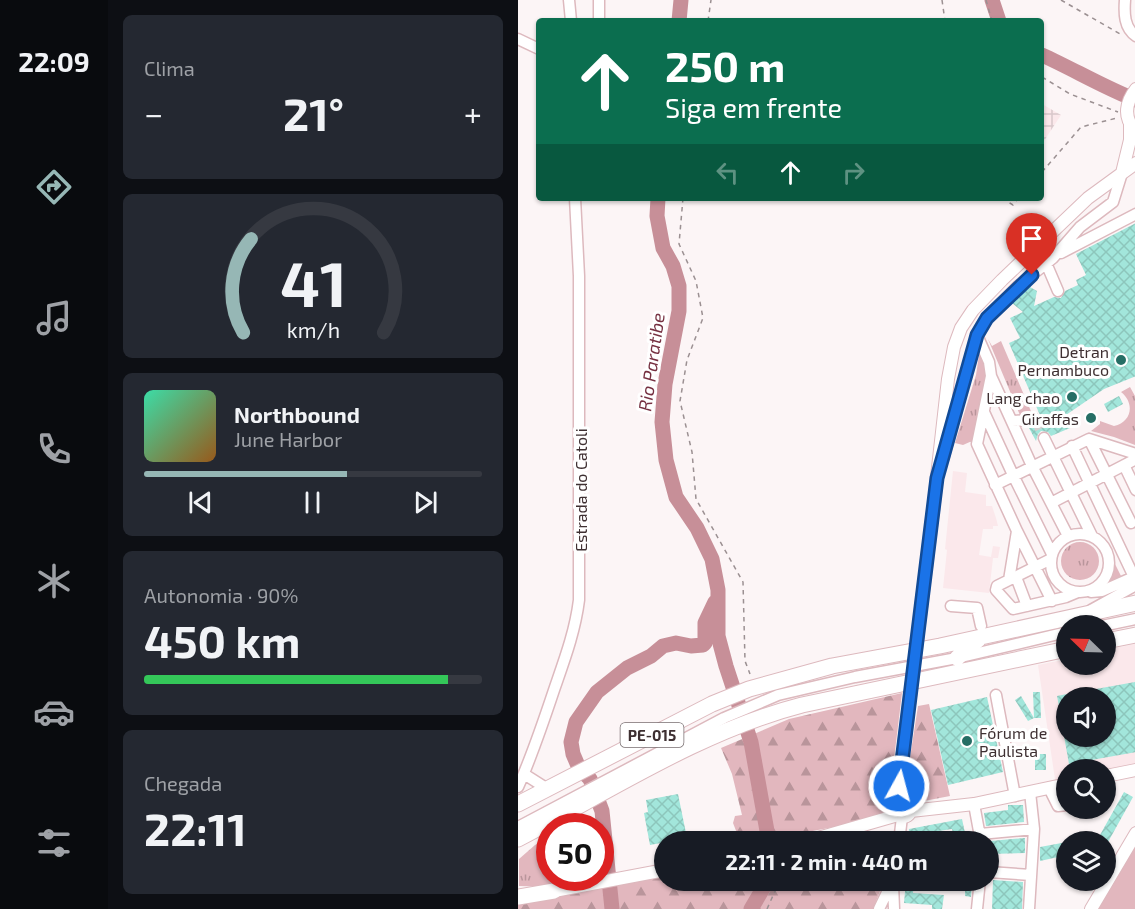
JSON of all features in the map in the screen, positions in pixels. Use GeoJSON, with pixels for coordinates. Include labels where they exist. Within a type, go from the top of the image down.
{"type":"FeatureCollection","features":[{"type":"Feature","properties":{"kind":"highway","name":"PE-015"},"geometry":{"type":"LineString","coordinates":[[518,804],[712,704],[749,681],[832,666],[981,631],[1136,603]]}},
{"type":"Feature","properties":{"kind":"highway"},"geometry":{"type":"LineString","coordinates":[[957,658],[981,631]]}},
{"type":"Feature","properties":{"kind":"highway"},"geometry":{"type":"LineString","coordinates":[[1116,639],[1136,635]]}},
{"type":"Feature","properties":{"kind":"highway","name":"PE-015"},"geometry":{"type":"LineString","coordinates":[[519,837],[564,808],[600,789],[675,755],[720,728],[758,711],[1056,651]]}},
{"type":"Feature","properties":{"kind":"highway"},"geometry":{"type":"LineString","coordinates":[[518,887],[536,890]]}},
{"type":"Feature","properties":{"kind":"highway"},"geometry":{"type":"LineString","coordinates":[[518,897],[554,891]]}},
{"type":"Feature","properties":{"kind":"main road"},"geometry":{"type":"LineString","coordinates":[[1122,173],[1129,146],[1130,119],[1135,90]]}},
{"type":"Feature","properties":{"kind":"main road"},"geometry":{"type":"LineString","coordinates":[[901,804],[948,379],[954,346],[961,328],[973,310],[1010,272],[1088,198],[1136,163]]}},
{"type":"Feature","properties":{"kind":"main road"},"geometry":{"type":"LineString","coordinates":[[1116,774],[1136,770]]}},
{"type":"Feature","properties":{"kind":"main road"},"geometry":{"type":"LineString","coordinates":[[832,831],[901,804],[974,804],[1056,786]]}},
{"type":"Feature","properties":{"kind":"main road"},"geometry":{"type":"LineString","coordinates":[[1091,909],[1136,833]]}},
{"type":"Feature","properties":{"kind":"main road"},"geometry":{"type":"LineString","coordinates":[[614,880],[654,872]]}},
{"type":"Feature","properties":{"kind":"street"},"geometry":{"type":"LineString","coordinates":[[569,0],[571,18]]}},
{"type":"Feature","properties":{"kind":"street"},"geometry":{"type":"LineString","coordinates":[[599,0],[599,18]]}},
{"type":"Feature","properties":{"kind":"street"},"geometry":{"type":"LineString","coordinates":[[1125,0],[1124,15],[1134,37]]}},
{"type":"Feature","properties":{"kind":"street"},"geometry":{"type":"LineString","coordinates":[[518,39],[536,48]]}},
{"type":"Feature","properties":{"kind":"street"},"geometry":{"type":"LineString","coordinates":[[937,478],[977,335],[987,318],[1018,286],[1049,261],[1080,227],[1113,202],[1122,173]]}},
{"type":"Feature","properties":{"kind":"street","name":"Estrada do Catoli"},"geometry":{"type":"LineString","coordinates":[[518,787],[575,627],[579,600],[579,276],[575,201]]}},
{"type":"Feature","properties":{"kind":"street"},"geometry":{"type":"LineString","coordinates":[[1049,261],[1136,214]]}},
{"type":"Feature","properties":{"kind":"street"},"geometry":{"type":"LineString","coordinates":[[1080,227],[1087,239]]}},
{"type":"Feature","properties":{"kind":"street"},"geometry":{"type":"LineString","coordinates":[[1049,261],[1058,291]]}},
{"type":"Feature","properties":{"kind":"street"},"geometry":{"type":"LineString","coordinates":[[977,335],[989,362],[991,376],[1032,466],[1068,536]]}},
{"type":"Feature","properties":{"kind":"street"},"geometry":{"type":"LineString","coordinates":[[991,376],[977,444],[1052,601]]}},
{"type":"Feature","properties":{"kind":"street"},"geometry":{"type":"LineString","coordinates":[[984,412],[1052,556],[1053,572],[1060,584],[1065,588],[1081,592],[1102,591],[1135,579]]}},
{"type":"Feature","properties":{"kind":"street"},"geometry":{"type":"LineString","coordinates":[[1012,421],[1036,420]]}},
{"type":"Feature","properties":{"kind":"street"},"geometry":{"type":"LineString","coordinates":[[1044,438],[1095,538],[1108,555],[1108,573],[1098,585],[1081,592],[1052,601],[1012,609],[1002,598],[997,587],[1052,556],[1061,540],[1076,534],[1095,538],[1113,532],[1133,521],[1089,439]]}},
{"type":"Feature","properties":{"kind":"street"},"geometry":{"type":"LineString","coordinates":[[995,485],[1089,439],[1136,454]]}},
{"type":"Feature","properties":{"kind":"street"},"geometry":{"type":"LineString","coordinates":[[1072,446],[1135,579]]}},
{"type":"Feature","properties":{"kind":"street"},"geometry":{"type":"LineString","coordinates":[[1051,503],[1136,459]]}},
{"type":"Feature","properties":{"kind":"street"},"geometry":{"type":"LineString","coordinates":[[1124,465],[1136,490]]}},
{"type":"Feature","properties":{"kind":"street"},"geometry":{"type":"LineString","coordinates":[[1017,531],[1012,578],[1028,606]]}},
{"type":"Feature","properties":{"kind":"street"},"geometry":{"type":"LineString","coordinates":[[1087,613],[1135,579]]}},
{"type":"Feature","properties":{"kind":"street"},"geometry":{"type":"LineString","coordinates":[[951,606],[977,608],[981,631]]}},
{"type":"Feature","properties":{"kind":"street"},"geometry":{"type":"LineString","coordinates":[[1116,623],[1136,619]]}},
{"type":"Feature","properties":{"kind":"street"},"geometry":{"type":"LineString","coordinates":[[758,711],[778,695],[855,676],[957,658],[1056,635]]}},
{"type":"Feature","properties":{"kind":"street"},"geometry":{"type":"LineString","coordinates":[[996,694],[1015,796]]}},
{"type":"Feature","properties":{"kind":"street"},"geometry":{"type":"LineString","coordinates":[[524,774],[549,787]]}},
{"type":"Feature","properties":{"kind":"street"},"geometry":{"type":"LineString","coordinates":[[1049,788],[1056,802]]}},
{"type":"Feature","properties":{"kind":"street"},"geometry":{"type":"LineString","coordinates":[[1029,909],[1034,829],[1030,792]]}},
{"type":"Feature","properties":{"kind":"street"},"geometry":{"type":"LineString","coordinates":[[900,831],[901,804]]}},
{"type":"Feature","properties":{"kind":"street"},"geometry":{"type":"LineString","coordinates":[[974,804],[979,831]]}},
{"type":"Feature","properties":{"kind":"street"},"geometry":{"type":"LineString","coordinates":[[999,835],[1034,829]]}},
{"type":"Feature","properties":{"kind":"street"},"geometry":{"type":"LineString","coordinates":[[999,873],[1031,875]]}},
{"type":"Feature","properties":{"kind":"street"},"geometry":{"type":"LineString","coordinates":[[888,891],[880,907],[894,907],[893,891]]}},
{"type":"Feature","properties":{"kind":"street"},"geometry":{"type":"LineString","coordinates":[[977,909],[979,891]]}},
{"type":"Feature","properties":{"kind":"path"},"geometry":{"type":"LineString","coordinates":[[708,18],[711,0]]}},
{"type":"Feature","properties":{"kind":"path"},"geometry":{"type":"LineString","coordinates":[[942,0],[945,18]]}},
{"type":"Feature","properties":{"kind":"path"},"geometry":{"type":"LineString","coordinates":[[986,0],[991,18]]}},
{"type":"Feature","properties":{"kind":"path"},"geometry":{"type":"LineString","coordinates":[[1061,0],[1111,29],[1134,37]]}},
{"type":"Feature","properties":{"kind":"path"},"geometry":{"type":"LineString","coordinates":[[1044,78],[1070,94],[1130,119]]}},
{"type":"Feature","properties":{"kind":"path"},"geometry":{"type":"LineString","coordinates":[[1044,170],[1081,127],[1130,119]]}},
{"type":"Feature","properties":{"kind":"path"},"geometry":{"type":"LineString","coordinates":[[683,201],[679,243],[696,281],[703,318],[687,360],[680,401],[692,452],[696,499],[743,582],[745,660],[749,681]]}},
{"type":"Feature","properties":{"kind":"path"},"geometry":{"type":"LineString","coordinates":[[767,909],[775,891]]}},
{"type":"Feature","properties":{"kind":"shaded area"},"geometry":{"type":"Polygon","coordinates":[[[1044,105],[1061,115],[1044,141],[1044,105]]]}},
{"type":"Feature","properties":{"kind":"shaded area"},"geometry":{"type":"Polygon","coordinates":[[[953,471],[967,473],[965,492],[986,495],[986,506],[992,506],[996,518],[998,526],[993,526],[993,529],[983,529],[979,555],[991,557],[993,546],[1000,547],[998,558],[993,558],[989,593],[943,588],[953,471]]]}},
{"type":"Feature","properties":{"kind":"shaded area"},"geometry":{"type":"Polygon","coordinates":[[[1135,644],[1135,769],[1116,773],[1116,759],[1056,759],[1056,786],[1038,665],[1056,661],[1056,675],[1116,675],[1116,648],[1135,644]]]}},
{"type":"Feature","properties":{"kind":"green space"},"geometry":{"type":"Polygon","coordinates":[[[988,339],[992,346],[1001,341],[1033,416],[1022,420],[988,339]]]}},
{"type":"Feature","properties":{"kind":"green space"},"geometry":{"type":"Polygon","coordinates":[[[979,355],[984,355],[989,378],[972,441],[963,445],[955,443],[976,375],[979,355]]]}},
{"type":"Feature","properties":{"kind":"green space"},"geometry":{"type":"Polygon","coordinates":[[[1130,387],[1135,396],[1135,445],[1114,437],[1114,426],[1125,421],[1130,412],[1128,401],[1121,392],[1130,387]]]}},
{"type":"Feature","properties":{"kind":"green space"},"geometry":{"type":"Polygon","coordinates":[[[1100,421],[1114,426],[1114,437],[1091,431],[1100,424],[1100,421]]]}},
{"type":"Feature","properties":{"kind":"green space"},"geometry":{"type":"Polygon","coordinates":[[[1080,542],[1093,548],[1099,561],[1093,574],[1080,580],[1067,574],[1061,561],[1067,548],[1080,542]]]}},
{"type":"Feature","properties":{"kind":"green space"},"geometry":{"type":"Polygon","coordinates":[[[1113,560],[1121,576],[1104,585],[1103,582],[1109,575],[1113,560]]]}},
{"type":"Feature","properties":{"kind":"green space"},"geometry":{"type":"Polygon","coordinates":[[[902,693],[887,817],[813,831],[736,831],[733,823],[735,816],[742,815],[732,774],[721,748],[789,719],[902,693]]]}},
{"type":"Feature","properties":{"kind":"green space"},"geometry":{"type":"Polygon","coordinates":[[[929,704],[950,796],[924,801],[913,800],[905,790],[918,706],[929,704]]]}},
{"type":"Feature","properties":{"kind":"green space"},"geometry":{"type":"Polygon","coordinates":[[[1135,842],[1135,909],[1096,909],[1106,891],[1116,891],[1116,875],[1135,842]]]}},
{"type":"Feature","properties":{"kind":"green space"},"geometry":{"type":"Polygon","coordinates":[[[535,845],[536,887],[519,886],[519,859],[535,845]]]}},
{"type":"Feature","properties":{"kind":"green space"},"geometry":{"type":"Polygon","coordinates":[[[654,877],[654,891],[880,891],[873,909],[518,909],[518,904],[584,891],[614,891],[614,885],[654,877]]]}},
{"type":"Feature","properties":{"kind":"building"},"geometry":{"type":"Polygon","coordinates":[[[1136,223],[1136,376],[1104,389],[1063,417],[1070,428],[1051,436],[1048,432],[1041,431],[1036,441],[1029,428],[1039,427],[1043,419],[1009,343],[1020,338],[1010,318],[1023,312],[1012,303],[1030,287],[1037,291],[1034,306],[1054,297],[1061,298],[1065,291],[1078,285],[1076,280],[1086,275],[1076,254],[1136,223]]]}},
{"type":"Feature","properties":{"kind":"building"},"geometry":{"type":"Polygon","coordinates":[[[1119,396],[1123,404],[1108,412],[1104,404],[1119,396]]]}},
{"type":"Feature","properties":{"kind":"building"},"geometry":{"type":"Polygon","coordinates":[[[1135,682],[1136,752],[1097,759],[1068,759],[1066,747],[1116,747],[1116,687],[1107,687],[1135,682]]]}},
{"type":"Feature","properties":{"kind":"building"},"geometry":{"type":"Polygon","coordinates":[[[1033,692],[1040,692],[1041,718],[1034,718],[1033,692]]]}},
{"type":"Feature","properties":{"kind":"building"},"geometry":{"type":"Polygon","coordinates":[[[1021,696],[1034,718],[1028,721],[1015,700],[1021,696]]]}},
{"type":"Feature","properties":{"kind":"building","name":"Fórum de Paulista"},"geometry":{"type":"Polygon","coordinates":[[[987,697],[1003,772],[948,785],[931,710],[987,697]]]}},
{"type":"Feature","properties":{"kind":"building"},"geometry":{"type":"Polygon","coordinates":[[[1035,754],[1046,754],[1046,770],[1035,770],[1035,754]]]}},
{"type":"Feature","properties":{"kind":"building"},"geometry":{"type":"Polygon","coordinates":[[[1124,792],[1133,797],[1114,831],[1102,831],[1109,819],[1116,819],[1116,806],[1124,792]]]}},
{"type":"Feature","properties":{"kind":"building"},"geometry":{"type":"Polygon","coordinates":[[[678,794],[686,831],[654,831],[654,844],[650,845],[644,813],[648,812],[646,800],[678,794]]]}},
{"type":"Feature","properties":{"kind":"building"},"geometry":{"type":"Polygon","coordinates":[[[1008,805],[1023,805],[1024,822],[986,826],[984,813],[1008,810],[1008,805]]]}},
{"type":"Feature","properties":{"kind":"building"},"geometry":{"type":"Polygon","coordinates":[[[962,819],[965,831],[952,831],[952,829],[909,831],[909,829],[962,819]]]}},
{"type":"Feature","properties":{"kind":"building"},"geometry":{"type":"Polygon","coordinates":[[[1025,838],[1025,853],[999,854],[999,840],[1025,838]]]}},
{"type":"Feature","properties":{"kind":"building"},"geometry":{"type":"Polygon","coordinates":[[[1056,844],[1056,857],[1040,861],[1040,847],[1056,844]]]}},
{"type":"Feature","properties":{"kind":"building"},"geometry":{"type":"Polygon","coordinates":[[[999,880],[1023,882],[1022,909],[992,909],[993,891],[999,891],[999,880]]]}},
{"type":"Feature","properties":{"kind":"building"},"geometry":{"type":"Polygon","coordinates":[[[905,891],[944,895],[942,909],[932,909],[932,905],[904,903],[905,891]]]}},
{"type":"Feature","properties":{"kind":"building"},"geometry":{"type":"Polygon","coordinates":[[[965,891],[971,891],[971,897],[965,896],[965,891]]]}},
{"type":"Feature","properties":{"kind":"waterway","name":"Rio Paratibe"},"geometry":{"type":"LineString","coordinates":[[679,18],[681,0]]}},
{"type":"Feature","properties":{"kind":"waterway","name":"Rio Paratibe"},"geometry":{"type":"LineString","coordinates":[[992,0],[998,18]]}},
{"type":"Feature","properties":{"kind":"waterway","name":"Rio Paratibe"},"geometry":{"type":"LineString","coordinates":[[1044,56],[1136,100]]}},
{"type":"Feature","properties":{"kind":"waterway","name":"Rio Paratibe"},"geometry":{"type":"LineString","coordinates":[[658,201],[657,216],[663,248],[673,266],[679,286],[679,311],[665,384],[662,422],[666,460],[676,497],[697,528],[712,559],[718,590],[718,636],[751,742],[767,831]]}},
{"type":"Feature","properties":{"kind":"waterway"},"geometry":{"type":"LineString","coordinates":[[612,909],[602,811],[590,779],[579,768],[573,754],[571,742],[576,722],[597,692],[627,668],[651,656],[663,646],[676,643],[691,646],[703,645],[705,643],[705,623],[715,602]]}},
{"type":"Feature","properties":{"kind":"waterway","name":"Rio Paratibe"},"geometry":{"type":"LineString","coordinates":[[751,909],[762,891]]}},
{"type":"Feature","properties":{"kind":"tunnel"},"geometry":{"type":"LineString","coordinates":[[1036,420],[1044,438]]}},
{"type":"Feature","properties":{"kind":"place","name":"Detran Pernambuco"},"geometry":{"type":"Point","coordinates":[1121,360]}},
{"type":"Feature","properties":{"kind":"place","name":"Lang chao"},"geometry":{"type":"Point","coordinates":[1072,397]}},
{"type":"Feature","properties":{"kind":"place","name":"Giraffas"},"geometry":{"type":"Point","coordinates":[1091,418]}},
{"type":"Feature","properties":{"kind":"place","name":"Fórum de Paulista"},"geometry":{"type":"Point","coordinates":[967,741]}},
{"type":"Feature","properties":{"kind":"route"},"geometry":{"type":"LineString","coordinates":[[899,786],[937,478],[982,324],[1018,286],[1032,275]]}}]}
